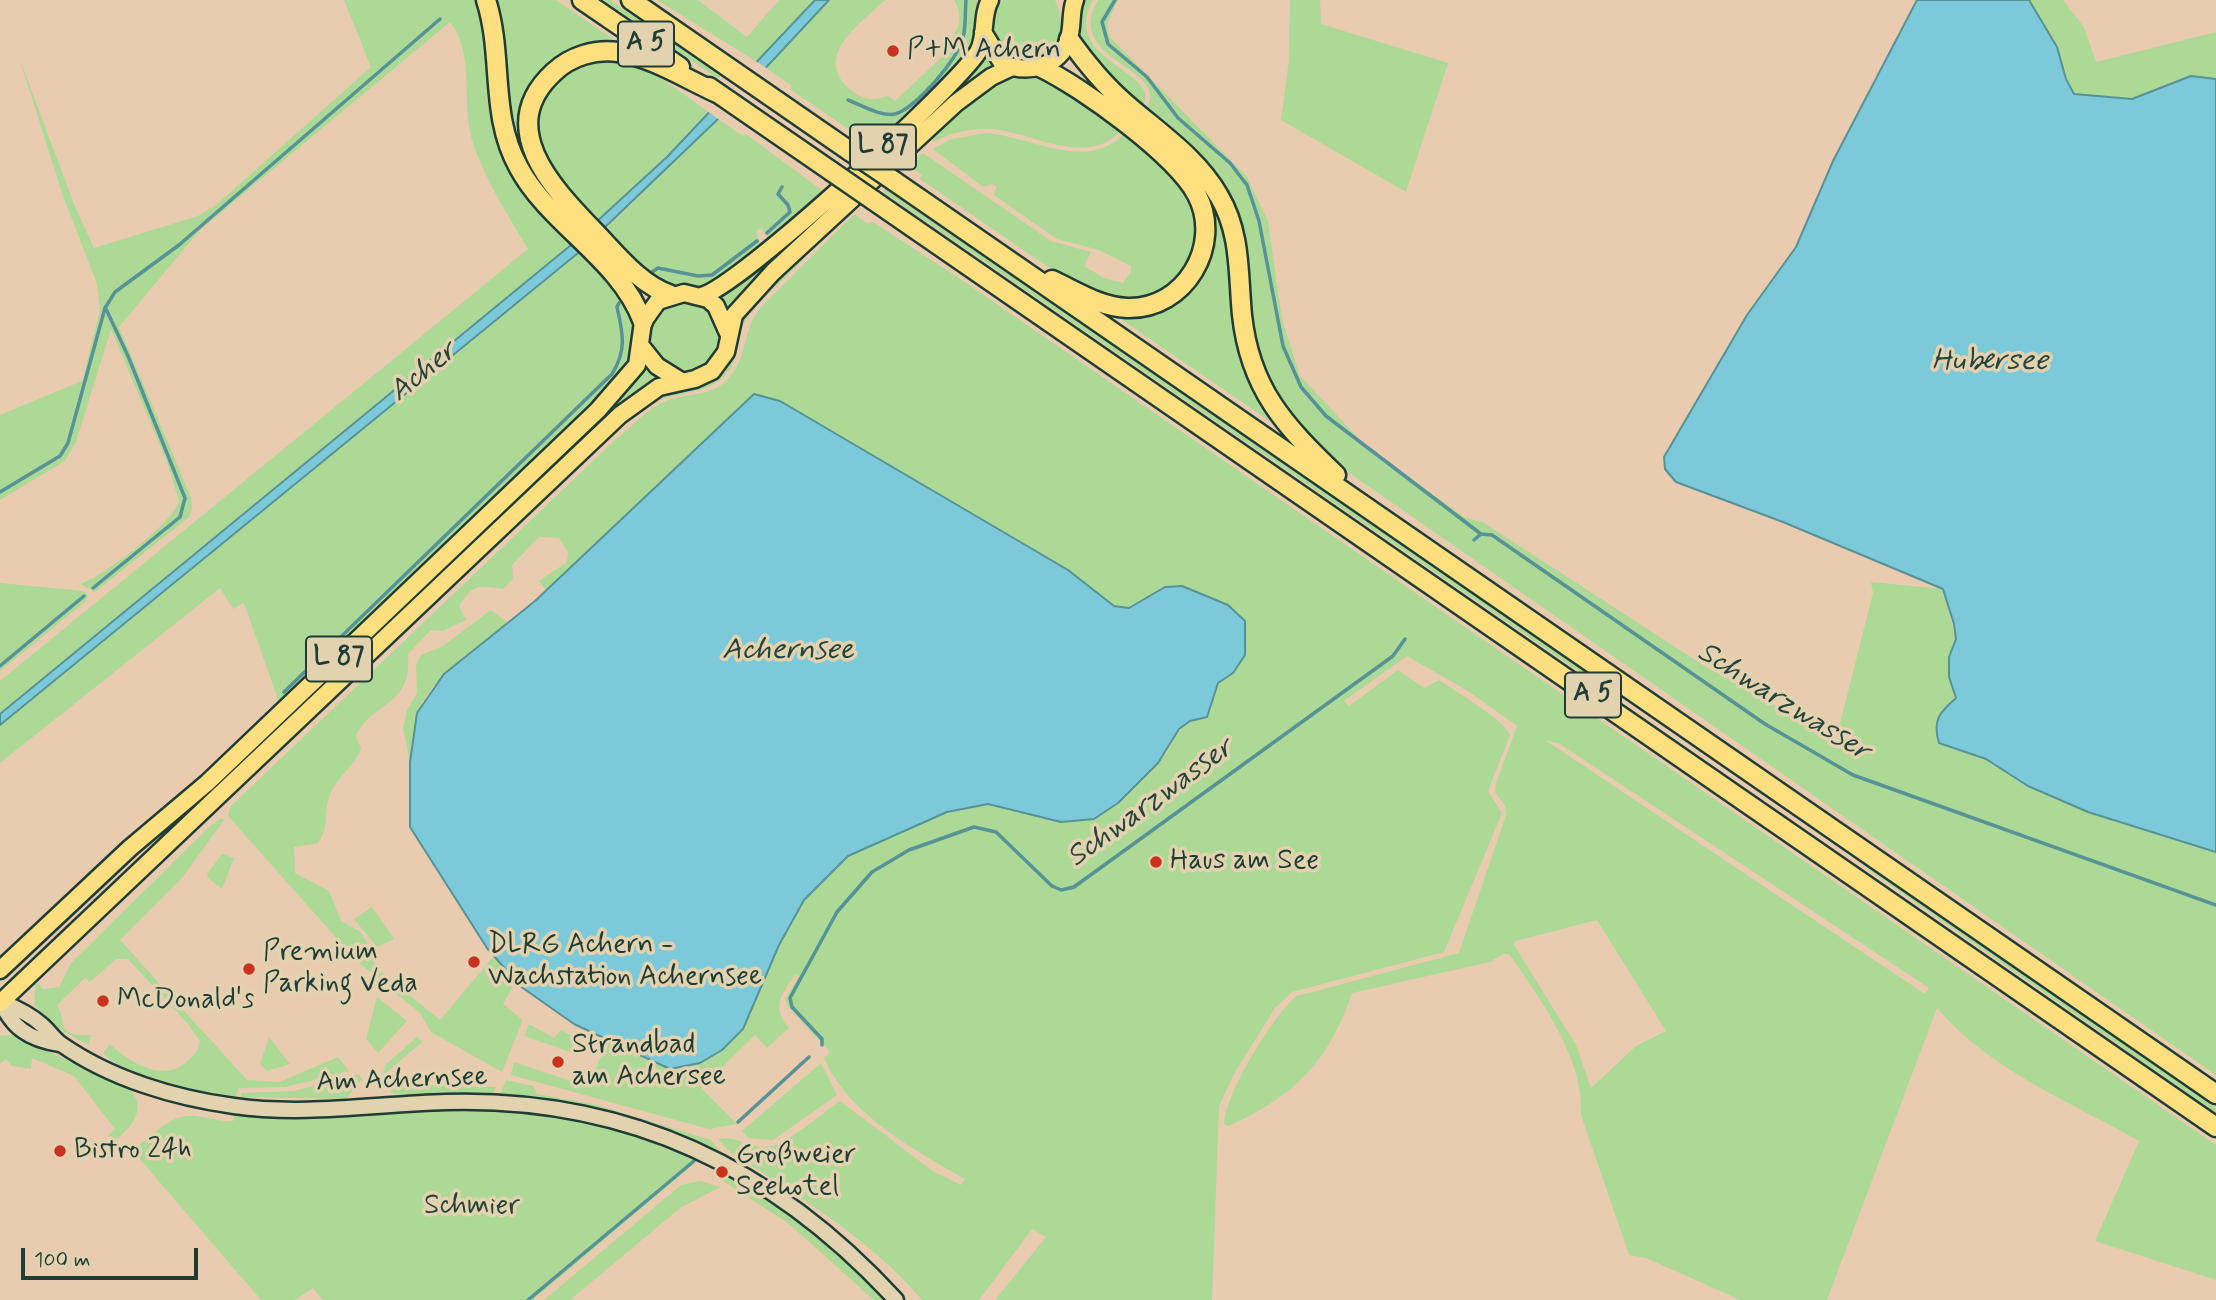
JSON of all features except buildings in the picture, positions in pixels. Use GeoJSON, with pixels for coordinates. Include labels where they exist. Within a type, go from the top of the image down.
{"type":"FeatureCollection","features":[{"type":"Feature","properties":{"kind":"highway"},"geometry":{"type":"LineString","coordinates":[[486,0],[494,32],[499,111],[506,143],[524,176],[574,221],[602,252],[643,322]]}},
{"type":"Feature","properties":{"kind":"highway","name":"A 5"},"geometry":{"type":"LineString","coordinates":[[582,0],[2216,1127]]}},
{"type":"Feature","properties":{"kind":"highway","name":"A 5"},"geometry":{"type":"LineString","coordinates":[[631,0],[2216,1094]]}},
{"type":"Feature","properties":{"kind":"highway"},"geometry":{"type":"LineString","coordinates":[[1000,254],[1112,306],[1135,308],[1152,304],[1177,290],[1194,272],[1203,252],[1206,233],[1203,210],[1193,188],[1133,120],[1069,39]]}},
{"type":"Feature","properties":{"kind":"highway"},"geometry":{"type":"LineString","coordinates":[[574,221],[549,183],[531,145],[533,106],[540,89],[552,74],[575,58],[593,52],[615,52],[642,60],[712,90]]}},
{"type":"Feature","properties":{"kind":"highway"},"geometry":{"type":"LineString","coordinates":[[1040,67],[1133,120],[1195,164],[1224,205],[1238,248],[1248,352],[1268,401],[1297,437],[1375,512]]}},
{"type":"Feature","properties":{"kind":"highway"},"geometry":{"type":"LineString","coordinates":[[602,252],[670,295]]}},
{"type":"Feature","properties":{"kind":"main road"},"geometry":{"type":"LineString","coordinates":[[990,0],[983,32],[1000,62],[1013,67],[1040,67],[1062,53],[1069,39],[1069,5]]}},
{"type":"Feature","properties":{"kind":"main road","name":"L 87"},"geometry":{"type":"LineString","coordinates":[[701,296],[724,286],[769,251],[923,110],[975,55],[983,32]]}},
{"type":"Feature","properties":{"kind":"main road","name":"L 87"},"geometry":{"type":"LineString","coordinates":[[728,333],[734,315],[788,257],[956,103],[991,77],[1013,67]]}},
{"type":"Feature","properties":{"kind":"main road"},"geometry":{"type":"LineString","coordinates":[[670,295],[701,296],[716,306],[728,333],[726,352],[716,368],[701,378],[681,381],[657,366],[641,346],[643,322],[654,304],[670,295]]}},
{"type":"Feature","properties":{"kind":"main road","name":"L 87"},"geometry":{"type":"LineString","coordinates":[[0,970],[130,848],[207,783],[525,482],[626,380],[637,365],[641,346]]}},
{"type":"Feature","properties":{"kind":"main road","name":"L 87"},"geometry":{"type":"LineString","coordinates":[[1,1001],[613,421],[652,391],[681,381]]}},
{"type":"Feature","properties":{"kind":"street"},"geometry":{"type":"LineString","coordinates":[[1,1001],[3,1012],[15,1028],[46,1042],[60,1044]]}},
{"type":"Feature","properties":{"kind":"street"},"geometry":{"type":"LineString","coordinates":[[1,1001],[28,1013],[60,1044]]}},
{"type":"Feature","properties":{"kind":"street"},"geometry":{"type":"LineString","coordinates":[[0,1030],[15,1028]]}},
{"type":"Feature","properties":{"kind":"street","name":"Am Achernsee"},"geometry":{"type":"LineString","coordinates":[[60,1044],[155,1088],[235,1106],[285,1110],[495,1101],[569,1108],[652,1132],[715,1159],[755,1181],[802,1213],[843,1247],[896,1300]]}},
{"type":"Feature","properties":{"kind":"green space"},"geometry":{"type":"Polygon","coordinates":[[[344,0],[481,0],[494,108],[558,226],[556,229],[571,245],[0,714],[0,681],[528,249],[490,184],[473,143],[469,128],[463,49],[450,22],[201,229],[119,327],[191,497],[189,517],[95,592],[80,584],[104,571],[151,536],[174,511],[179,501],[167,462],[111,329],[76,442],[65,461],[0,500],[0,415],[82,381],[100,311],[97,284],[62,193],[19,57],[74,204],[94,248],[198,216],[216,205],[371,67],[344,0]]]}},
{"type":"Feature","properties":{"kind":"green space"},"geometry":{"type":"Polygon","coordinates":[[[492,0],[556,0],[619,43],[586,49],[526,111],[573,222],[531,175],[509,132],[492,0]]]}},
{"type":"Feature","properties":{"kind":"green space"},"geometry":{"type":"Polygon","coordinates":[[[603,0],[610,0],[721,76],[718,79],[603,0]]]}},
{"type":"Feature","properties":{"kind":"green space"},"geometry":{"type":"Polygon","coordinates":[[[657,0],[698,0],[747,37],[779,0],[815,0],[757,62],[657,0]]]}},
{"type":"Feature","properties":{"kind":"green space"},"geometry":{"type":"Polygon","coordinates":[[[829,0],[885,0],[853,30],[838,53],[836,65],[840,78],[859,96],[877,99],[887,96],[895,101],[958,42],[953,36],[959,18],[954,0],[977,0],[975,34],[965,56],[929,96],[877,143],[854,128],[851,131],[790,89],[792,86],[765,67],[829,0]]]}},
{"type":"Feature","properties":{"kind":"green space"},"geometry":{"type":"Polygon","coordinates":[[[1003,0],[1055,0],[1061,18],[1057,44],[1044,56],[1034,59],[1006,58],[998,43],[993,22],[1003,0]]]}},
{"type":"Feature","properties":{"kind":"green space"},"geometry":{"type":"Polygon","coordinates":[[[1085,0],[1093,0],[1086,20],[1089,37],[1111,62],[1138,82],[1145,92],[1144,104],[1126,95],[1116,86],[1088,53],[1080,27],[1080,13],[1085,0]]]}},
{"type":"Feature","properties":{"kind":"green space"},"geometry":{"type":"Polygon","coordinates":[[[1098,0],[1118,0],[1107,24],[1110,37],[1247,177],[1268,221],[1282,319],[1300,376],[1363,443],[1464,517],[1484,523],[1706,667],[1836,739],[1873,593],[1871,582],[1943,589],[1956,639],[1949,657],[1949,677],[1956,698],[1949,746],[1986,759],[2028,786],[2216,852],[2216,1075],[1358,479],[1293,425],[1255,358],[1237,220],[1155,120],[1157,117],[1147,107],[1150,93],[1144,82],[1104,50],[1094,37],[1091,20],[1098,0]]]}},
{"type":"Feature","properties":{"kind":"green space"},"geometry":{"type":"Polygon","coordinates":[[[1290,0],[1320,0],[1321,24],[1448,63],[1406,192],[1281,120],[1289,60],[1290,0]]]}},
{"type":"Feature","properties":{"kind":"green space"},"geometry":{"type":"Polygon","coordinates":[[[2028,0],[2063,0],[2084,27],[2096,62],[2216,32],[2216,79],[2191,76],[2132,99],[2074,94],[2066,79],[2057,47],[2028,0]]]}},
{"type":"Feature","properties":{"kind":"green space"},"geometry":{"type":"Polygon","coordinates":[[[988,53],[995,66],[972,82],[764,271],[726,311],[718,298],[824,212],[988,53]]]}},
{"type":"Feature","properties":{"kind":"green space"},"geometry":{"type":"Polygon","coordinates":[[[609,56],[647,68],[710,113],[598,221],[553,180],[534,131],[541,96],[566,69],[609,56]]]}},
{"type":"Feature","properties":{"kind":"green space"},"geometry":{"type":"Polygon","coordinates":[[[1011,77],[1046,77],[1112,120],[1111,123],[1121,131],[1107,142],[1091,147],[1058,145],[991,129],[961,132],[933,142],[934,132],[961,109],[992,85],[1011,77]]]}},
{"type":"Feature","properties":{"kind":"green space"},"geometry":{"type":"Polygon","coordinates":[[[718,119],[743,136],[746,134],[824,192],[774,238],[768,237],[761,228],[756,231],[762,248],[714,283],[699,286],[658,282],[618,247],[620,245],[605,229],[718,119]]]}},
{"type":"Feature","properties":{"kind":"green space"},"geometry":{"type":"Polygon","coordinates":[[[987,133],[1076,151],[1109,145],[1124,134],[1136,144],[1138,142],[1185,185],[1200,221],[1189,269],[1156,298],[1117,302],[1060,275],[920,179],[922,175],[908,165],[923,153],[1051,241],[1091,252],[1084,266],[1104,278],[1123,283],[1131,272],[1131,266],[1099,250],[1057,239],[994,195],[996,186],[992,184],[983,187],[933,149],[951,139],[987,133]]]}},
{"type":"Feature","properties":{"kind":"green space"},"geometry":{"type":"Polygon","coordinates":[[[1191,170],[1217,206],[1275,419],[1271,422],[1115,315],[1127,313],[1204,265],[1191,170]]]}},
{"type":"Feature","properties":{"kind":"green space"},"geometry":{"type":"Polygon","coordinates":[[[885,189],[1605,685],[1581,673],[883,192],[885,189]]]}},
{"type":"Feature","properties":{"kind":"green space"},"geometry":{"type":"Polygon","coordinates":[[[854,214],[867,223],[873,222],[959,278],[2216,1145],[2216,1280],[2095,1241],[2139,1141],[2006,1067],[1958,1030],[1937,1008],[1827,1300],[1741,1300],[1646,1258],[1629,1255],[1581,1115],[1576,1073],[1568,1051],[1534,990],[1509,954],[1503,954],[1490,962],[1352,993],[1332,1039],[1306,1074],[1290,1089],[1252,1115],[1229,1126],[1224,1124],[1232,1094],[1252,1056],[1287,1005],[1297,996],[1459,953],[1506,815],[1505,806],[1495,792],[1496,783],[1517,726],[1468,691],[1407,656],[1344,701],[1349,706],[1398,670],[1424,688],[1439,680],[1478,706],[1499,722],[1510,735],[1488,791],[1502,813],[1444,952],[1292,992],[1275,1008],[1235,1072],[1219,1106],[1212,1300],[995,1300],[1046,1237],[1032,1229],[979,1300],[922,1300],[881,1258],[857,1239],[807,1202],[731,1153],[718,1139],[766,1147],[774,1145],[793,1135],[840,1101],[934,1172],[961,1185],[965,1179],[884,1129],[849,1096],[824,1058],[830,1052],[789,1008],[785,999],[799,976],[796,974],[782,994],[779,1007],[780,1014],[789,1028],[767,1048],[755,1035],[701,1088],[737,1124],[709,1129],[511,1075],[514,1062],[588,1087],[608,1040],[655,1062],[779,945],[804,900],[848,856],[947,812],[988,804],[1061,822],[1154,765],[1185,726],[1207,717],[1218,683],[1233,673],[1245,621],[1227,606],[1198,594],[1165,587],[1129,608],[1114,606],[1068,570],[780,401],[753,394],[546,590],[539,581],[567,562],[568,552],[559,538],[539,537],[512,565],[513,579],[503,589],[482,587],[472,590],[459,606],[466,620],[443,631],[431,630],[408,654],[408,672],[398,694],[363,724],[356,736],[361,749],[333,789],[328,801],[322,837],[318,843],[294,847],[295,873],[329,891],[341,921],[361,932],[373,953],[374,966],[440,1020],[494,956],[516,981],[503,1004],[523,1020],[502,1072],[431,1032],[420,1013],[357,961],[228,816],[230,807],[640,418],[666,401],[713,390],[727,380],[738,364],[750,327],[760,308],[854,214]],[[1545,740],[1925,994],[1929,988],[1560,744],[1545,740]],[[1597,920],[1515,941],[1514,945],[1576,1045],[1591,1088],[1636,1046],[1666,1031],[1597,920]]]}},
{"type":"Feature","properties":{"kind":"green space"},"geometry":{"type":"Polygon","coordinates":[[[814,244],[747,318],[735,359],[727,374],[703,389],[667,397],[650,405],[648,403],[657,398],[706,385],[723,374],[731,361],[739,325],[749,307],[775,278],[814,244]]]}},
{"type":"Feature","properties":{"kind":"green space"},"geometry":{"type":"Polygon","coordinates":[[[578,253],[593,269],[596,267],[619,292],[633,321],[628,363],[597,401],[280,705],[244,603],[233,609],[220,588],[0,763],[0,725],[578,253]]]}},
{"type":"Feature","properties":{"kind":"green space"},"geometry":{"type":"Polygon","coordinates":[[[685,302],[707,306],[718,333],[716,352],[706,364],[690,369],[673,368],[658,360],[650,346],[651,326],[660,312],[674,304],[685,302]]]}},
{"type":"Feature","properties":{"kind":"green space"},"geometry":{"type":"Polygon","coordinates":[[[648,366],[659,376],[601,422],[599,420],[648,366]]]}},
{"type":"Feature","properties":{"kind":"green space"},"geometry":{"type":"Polygon","coordinates":[[[0,583],[83,591],[88,595],[85,602],[0,671],[0,583]]]}},
{"type":"Feature","properties":{"kind":"green space"},"geometry":{"type":"Polygon","coordinates":[[[491,610],[508,623],[457,663],[425,698],[414,723],[410,761],[403,728],[407,710],[417,693],[416,665],[421,655],[443,646],[491,610]]]}},
{"type":"Feature","properties":{"kind":"green space"},"geometry":{"type":"Polygon","coordinates":[[[221,818],[224,820],[182,878],[120,940],[247,1080],[279,1082],[338,1057],[349,1071],[286,1087],[239,1088],[235,1098],[164,1082],[113,1062],[103,1053],[110,1044],[137,1064],[169,1070],[180,1067],[189,1060],[200,1041],[188,1024],[128,959],[116,959],[90,982],[85,978],[57,1005],[66,1030],[79,1035],[91,1035],[88,1045],[61,1030],[34,1005],[36,981],[43,989],[59,987],[71,963],[221,818]]]}},
{"type":"Feature","properties":{"kind":"green space"},"geometry":{"type":"Polygon","coordinates":[[[222,854],[234,858],[222,889],[208,878],[207,874],[222,854]]]}},
{"type":"Feature","properties":{"kind":"green space"},"geometry":{"type":"Polygon","coordinates":[[[1855,858],[2189,1088],[2216,1108],[2216,1113],[1869,870],[1855,858]]]}},
{"type":"Feature","properties":{"kind":"green space"},"geometry":{"type":"Polygon","coordinates":[[[372,907],[394,939],[377,947],[354,919],[372,907]]]}},
{"type":"Feature","properties":{"kind":"green space"},"geometry":{"type":"Polygon","coordinates":[[[377,997],[407,1021],[378,1053],[366,1039],[377,997]]]}},
{"type":"Feature","properties":{"kind":"green space"},"geometry":{"type":"Polygon","coordinates":[[[529,1024],[554,1038],[561,1030],[579,1039],[573,1053],[524,1036],[529,1024]]]}},
{"type":"Feature","properties":{"kind":"green space"},"geometry":{"type":"Polygon","coordinates":[[[12,1035],[128,1088],[137,1102],[136,1117],[132,1124],[113,1142],[108,1135],[115,1129],[74,1076],[32,1058],[31,1069],[12,1066],[6,1059],[0,1064],[0,1036],[12,1035]]]}},
{"type":"Feature","properties":{"kind":"green space"},"geometry":{"type":"Polygon","coordinates":[[[269,1037],[290,1064],[267,1071],[260,1064],[269,1037]]]}},
{"type":"Feature","properties":{"kind":"green space"},"geometry":{"type":"Polygon","coordinates":[[[417,1037],[422,1042],[386,1073],[393,1084],[496,1087],[492,1097],[397,1095],[388,1090],[382,1078],[385,1065],[417,1037]]]}},
{"type":"Feature","properties":{"kind":"green space"},"geometry":{"type":"Polygon","coordinates":[[[821,1063],[837,1095],[773,1140],[749,1138],[742,1131],[821,1063]]]}},
{"type":"Feature","properties":{"kind":"green space"},"geometry":{"type":"Polygon","coordinates":[[[358,1074],[362,1079],[346,1099],[241,1097],[241,1093],[294,1091],[358,1074]]]}},
{"type":"Feature","properties":{"kind":"green space"},"geometry":{"type":"Polygon","coordinates":[[[506,1080],[533,1086],[537,1094],[597,1105],[711,1140],[725,1157],[673,1131],[616,1113],[587,1106],[499,1097],[506,1080]]]}},
{"type":"Feature","properties":{"kind":"green space","name":"Schmier"},"geometry":{"type":"Polygon","coordinates":[[[510,1107],[629,1129],[695,1157],[695,1163],[533,1300],[323,1300],[313,1288],[295,1300],[261,1300],[133,1151],[161,1127],[185,1116],[233,1121],[235,1114],[314,1117],[510,1107]]]}},
{"type":"Feature","properties":{"kind":"green space"},"geometry":{"type":"Polygon","coordinates":[[[721,1169],[782,1207],[819,1235],[888,1300],[874,1300],[788,1223],[717,1177],[721,1169]]]}},
{"type":"Feature","properties":{"kind":"green space"},"geometry":{"type":"Polygon","coordinates":[[[700,1181],[720,1187],[680,1208],[570,1300],[544,1300],[681,1185],[700,1181]]]}},
{"type":"Feature","properties":{"kind":"water","name":"Acher"},"geometry":{"type":"Polygon","coordinates":[[[815,0],[829,0],[718,119],[578,253],[0,725],[0,714],[571,245],[667,157],[815,0]]]}},
{"type":"Feature","properties":{"kind":"water","name":"Hubersee"},"geometry":{"type":"Polygon","coordinates":[[[1917,0],[2029,0],[2057,47],[2066,79],[2074,94],[2132,99],[2191,76],[2216,79],[2216,852],[2088,812],[2028,786],[1986,759],[1939,743],[1937,722],[1956,698],[1949,677],[1949,657],[1956,639],[1943,589],[1783,522],[1676,482],[1665,469],[1664,457],[1747,315],[1796,247],[1833,161],[1917,0]]]}},
{"type":"Feature","properties":{"kind":"water","name":"Achernsee"},"geometry":{"type":"Polygon","coordinates":[[[754,394],[780,401],[1068,570],[1114,606],[1129,608],[1165,587],[1182,586],[1228,605],[1245,621],[1245,655],[1233,673],[1218,683],[1207,717],[1190,721],[1179,729],[1158,763],[1118,803],[1094,819],[1061,822],[988,804],[947,812],[848,856],[804,900],[779,945],[743,1029],[722,1050],[700,1063],[670,1069],[574,1024],[520,986],[487,948],[410,827],[410,762],[417,713],[444,674],[535,601],[754,394]]]}},
{"type":"Feature","properties":{"kind":"pier"},"geometry":{"type":"Polygon","coordinates":[[[754,60],[768,69],[721,121],[707,111],[754,60]]]}},
{"type":"Feature","properties":{"kind":"waterway"},"geometry":{"type":"LineString","coordinates":[[848,100],[889,114],[895,114],[914,103],[945,70],[960,47],[965,29],[966,0]]}},
{"type":"Feature","properties":{"kind":"waterway"},"geometry":{"type":"LineString","coordinates":[[1115,0],[1102,22],[1108,44],[1147,77],[1178,118],[1230,163],[1247,185],[1259,221],[1283,346],[1301,387],[1326,416],[1481,534]]}},
{"type":"Feature","properties":{"kind":"waterway"},"geometry":{"type":"LineString","coordinates":[[0,492],[60,456],[68,443],[105,308],[115,292],[179,245],[440,19]]}},
{"type":"Feature","properties":{"kind":"waterway"},"geometry":{"type":"LineString","coordinates":[[767,233],[790,212],[788,205],[778,194],[782,187]]}},
{"type":"Feature","properties":{"kind":"waterway"},"geometry":{"type":"LineString","coordinates":[[652,272],[658,268],[698,276],[712,275],[757,241]]}},
{"type":"Feature","properties":{"kind":"waterway"},"geometry":{"type":"LineString","coordinates":[[284,692],[612,374],[622,349],[617,307],[619,303]]}},
{"type":"Feature","properties":{"kind":"waterway"},"geometry":{"type":"LineString","coordinates":[[93,588],[180,517],[185,498],[128,356],[106,309]]}},
{"type":"Feature","properties":{"kind":"waterway","name":"Schwarzwasser"},"geometry":{"type":"LineString","coordinates":[[1474,540],[1481,534],[1492,535],[1765,724],[1853,775],[2216,905]]}},
{"type":"Feature","properties":{"kind":"waterway"},"geometry":{"type":"LineString","coordinates":[[0,666],[84,596]]}},
{"type":"Feature","properties":{"kind":"waterway","name":"Schwarzwasser"},"geometry":{"type":"LineString","coordinates":[[822,1045],[822,1039],[792,1007],[790,998],[837,912],[872,872],[909,850],[974,827],[996,832],[1052,886],[1061,890],[1074,887],[1393,656],[1405,639]]}},
{"type":"Feature","properties":{"kind":"waterway","name":"Schwarzwasser"},"geometry":{"type":"LineString","coordinates":[[738,1122],[809,1057]]}},
{"type":"Feature","properties":{"kind":"waterway","name":"Schwarzwasser"},"geometry":{"type":"LineString","coordinates":[[528,1300],[694,1161]]}},
{"type":"Feature","properties":{"kind":"place","name":"P+M Achern"},"geometry":{"type":"Point","coordinates":[893,51]}},
{"type":"Feature","properties":{"kind":"place","name":"Haus am See"},"geometry":{"type":"Point","coordinates":[1156,862]}},
{"type":"Feature","properties":{"kind":"place","name":"DLRG Achern - Wachstation Achernsee"},"geometry":{"type":"Point","coordinates":[474,962]}},
{"type":"Feature","properties":{"kind":"place","name":"Premium Parking Veda"},"geometry":{"type":"Point","coordinates":[249,969]}},
{"type":"Feature","properties":{"kind":"place","name":"McDonald's"},"geometry":{"type":"Point","coordinates":[103,1001]}},
{"type":"Feature","properties":{"kind":"place","name":"Strandbad am Achersee"},"geometry":{"type":"Point","coordinates":[558,1062]}},
{"type":"Feature","properties":{"kind":"place","name":"Bistro 24h"},"geometry":{"type":"Point","coordinates":[60,1151]}},
{"type":"Feature","properties":{"kind":"place","name":"Großweier Seehotel"},"geometry":{"type":"Point","coordinates":[722,1172]}}]}
